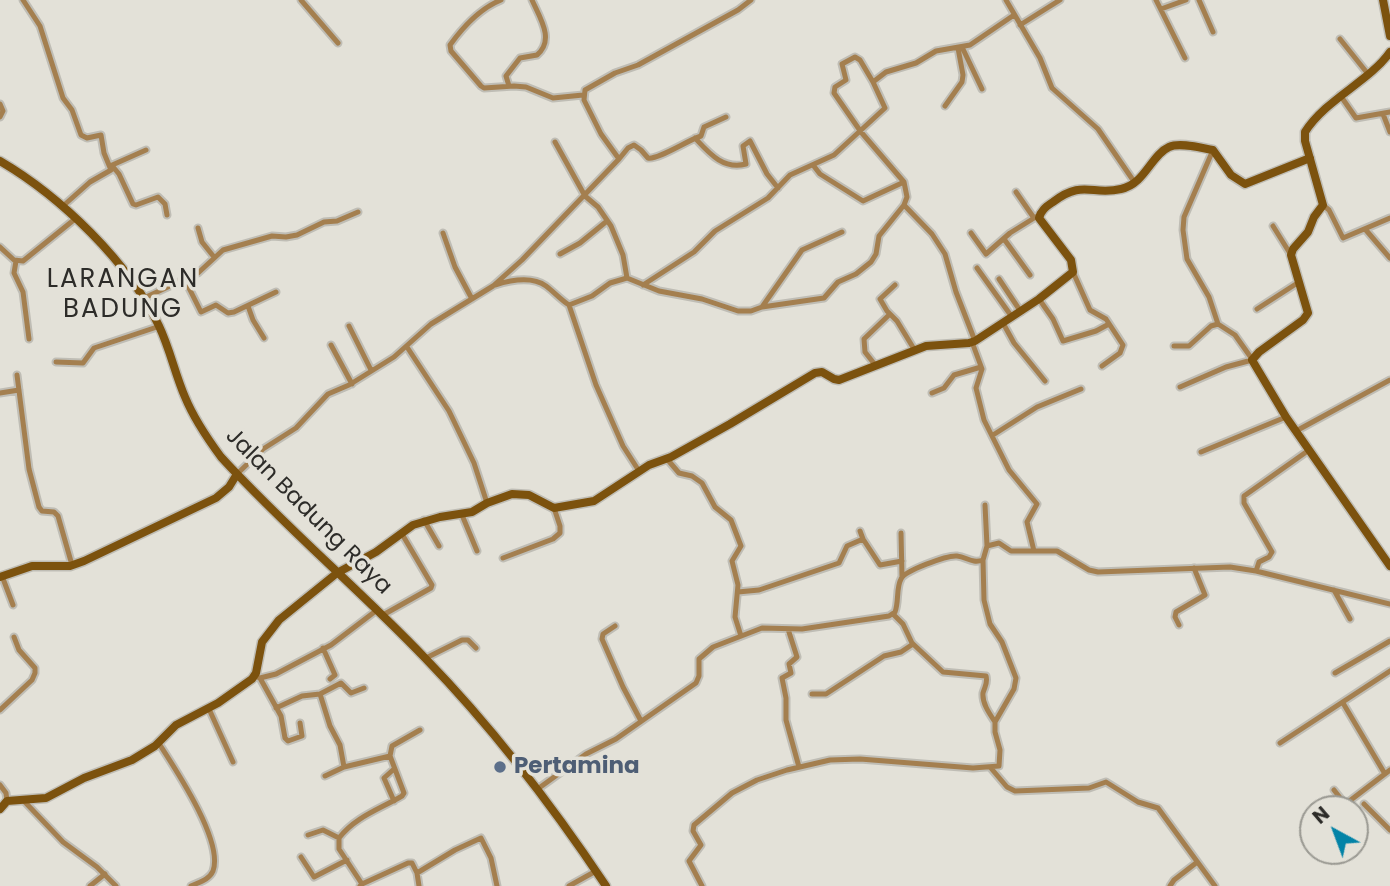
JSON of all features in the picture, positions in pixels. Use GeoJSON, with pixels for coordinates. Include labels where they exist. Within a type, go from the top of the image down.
{"type":"FeatureCollection","features":[{"type":"Feature","properties":{"kind":"street"},"geometry":{"type":"LineString","coordinates":[[23,0],[40,26],[63,97],[72,110],[81,135],[87,138],[101,135],[110,168]]}},
{"type":"Feature","properties":{"kind":"street"},"geometry":{"type":"LineString","coordinates":[[301,0],[338,44]]}},
{"type":"Feature","properties":{"kind":"street"},"geometry":{"type":"LineString","coordinates":[[501,0],[488,5],[450,45],[455,56],[484,88],[526,87],[553,98],[583,95]]}},
{"type":"Feature","properties":{"kind":"street"},"geometry":{"type":"LineString","coordinates":[[509,86],[506,76],[518,61],[524,56],[537,55],[546,45],[547,38],[533,2],[541,0]]}},
{"type":"Feature","properties":{"kind":"street"},"geometry":{"type":"LineString","coordinates":[[583,95],[589,86],[638,65],[738,10],[751,0]]}},
{"type":"Feature","properties":{"kind":"street"},"geometry":{"type":"LineString","coordinates":[[1006,0],[1040,58],[1052,88],[1098,129],[1135,183]]}},
{"type":"Feature","properties":{"kind":"street"},"geometry":{"type":"LineString","coordinates":[[1020,25],[1060,0]]}},
{"type":"Feature","properties":{"kind":"street"},"geometry":{"type":"LineString","coordinates":[[1156,0],[1185,58]]}},
{"type":"Feature","properties":{"kind":"street"},"geometry":{"type":"LineString","coordinates":[[1161,9],[1186,0]]}},
{"type":"Feature","properties":{"kind":"street"},"geometry":{"type":"LineString","coordinates":[[1199,0],[1213,32]]}},
{"type":"Feature","properties":{"kind":"street"},"geometry":{"type":"LineString","coordinates":[[1383,0],[1390,36]]}},
{"type":"Feature","properties":{"kind":"street"},"geometry":{"type":"LineString","coordinates":[[873,82],[886,72],[915,63],[936,51],[970,45],[1014,15]]}},
{"type":"Feature","properties":{"kind":"street"},"geometry":{"type":"LineString","coordinates":[[1340,39],[1368,74]]}},
{"type":"Feature","properties":{"kind":"street"},"geometry":{"type":"LineString","coordinates":[[960,48],[982,89]]}},
{"type":"Feature","properties":{"kind":"street"},"geometry":{"type":"LineString","coordinates":[[945,106],[962,82],[960,48]]}},
{"type":"Feature","properties":{"kind":"street"},"geometry":{"type":"LineString","coordinates":[[1390,52],[1340,96],[1305,132],[1304,138],[1323,205],[1332,215],[1341,237],[1390,218]]}},
{"type":"Feature","properties":{"kind":"street"},"geometry":{"type":"LineString","coordinates":[[569,305],[592,296],[610,283],[627,278],[643,285],[659,291],[702,299],[738,312],[824,298],[838,282],[856,274],[876,254],[879,236],[904,205],[907,197],[904,183],[862,132],[833,90],[846,80],[842,64],[855,57],[860,60],[885,108],[862,132],[834,155],[790,175],[768,198],[715,231],[694,252],[643,285]]}},
{"type":"Feature","properties":{"kind":"street"},"geometry":{"type":"LineString","coordinates":[[583,95],[601,134],[619,159]]}},
{"type":"Feature","properties":{"kind":"street"},"geometry":{"type":"LineString","coordinates":[[1340,96],[1356,118],[1387,113],[1390,132]]}},
{"type":"Feature","properties":{"kind":"street"},"geometry":{"type":"LineString","coordinates":[[0,104],[3,111],[0,117]]}},
{"type":"Feature","properties":{"kind":"street"},"geometry":{"type":"LineString","coordinates":[[13,605],[1,576],[32,566],[72,565],[84,561],[216,498],[263,449],[296,428],[328,394],[352,384],[407,347],[431,324],[493,286],[585,196],[628,148],[634,145],[654,159],[701,136],[703,128],[708,124],[726,117]]}},
{"type":"Feature","properties":{"kind":"street"},"geometry":{"type":"LineString","coordinates":[[695,138],[711,155],[731,166],[746,164],[743,146],[750,141],[767,174],[778,188]]}},
{"type":"Feature","properties":{"kind":"street"},"geometry":{"type":"LineString","coordinates":[[555,142],[585,196],[598,207],[607,220],[624,255],[627,278]]}},
{"type":"Feature","properties":{"kind":"street"},"geometry":{"type":"LineString","coordinates":[[971,233],[985,254],[1055,200],[1072,191],[1087,188],[1119,190],[1135,183],[1164,150],[1173,145],[1213,150],[1231,175],[1244,184],[1310,158]]}},
{"type":"Feature","properties":{"kind":"street"},"geometry":{"type":"LineString","coordinates":[[63,206],[110,168],[146,150]]}},
{"type":"Feature","properties":{"kind":"street"},"geometry":{"type":"LineString","coordinates":[[1213,150],[1184,216],[1187,259],[1206,291],[1217,323],[1235,335],[1254,357],[1286,417],[1390,566]]}},
{"type":"Feature","properties":{"kind":"street","name":"Jalan Badung Raya"},"geometry":{"type":"LineString","coordinates":[[0,161],[26,176],[63,206],[104,248],[144,298],[160,326],[191,410],[209,441],[237,474],[380,612],[479,716],[539,788],[606,886]]}},
{"type":"Feature","properties":{"kind":"street"},"geometry":{"type":"LineString","coordinates":[[813,164],[818,173],[863,201],[904,183]]}},
{"type":"Feature","properties":{"kind":"street"},"geometry":{"type":"LineString","coordinates":[[110,168],[119,174],[133,204],[158,197],[164,204],[167,215]]}},
{"type":"Feature","properties":{"kind":"street"},"geometry":{"type":"LineString","coordinates":[[1016,192],[1071,260],[1073,272],[1090,310],[1106,319],[1121,341],[1123,349],[1102,366]]}},
{"type":"Feature","properties":{"kind":"street"},"geometry":{"type":"LineString","coordinates":[[904,205],[932,234],[945,254],[981,367],[982,375],[976,387],[982,416],[1009,470],[1037,504],[1027,522],[1034,551]]}},
{"type":"Feature","properties":{"kind":"street"},"geometry":{"type":"LineString","coordinates":[[1291,255],[1323,205]]}},
{"type":"Feature","properties":{"kind":"street"},"geometry":{"type":"LineString","coordinates":[[144,298],[203,269],[214,257],[232,246],[272,236],[297,235],[324,222],[358,212]]}},
{"type":"Feature","properties":{"kind":"street"},"geometry":{"type":"LineString","coordinates":[[0,247],[21,262],[75,219]]}},
{"type":"Feature","properties":{"kind":"street"},"geometry":{"type":"LineString","coordinates":[[560,254],[580,243],[607,220]]}},
{"type":"Feature","properties":{"kind":"street"},"geometry":{"type":"LineString","coordinates":[[1180,387],[1254,357],[1306,317],[1308,308],[1291,255],[1273,226]]}},
{"type":"Feature","properties":{"kind":"street"},"geometry":{"type":"LineString","coordinates":[[198,228],[205,246],[214,257]]}},
{"type":"Feature","properties":{"kind":"street"},"geometry":{"type":"LineString","coordinates":[[1365,229],[1390,258]]}},
{"type":"Feature","properties":{"kind":"street"},"geometry":{"type":"LineString","coordinates":[[762,307],[802,250],[842,232]]}},
{"type":"Feature","properties":{"kind":"street"},"geometry":{"type":"LineString","coordinates":[[443,233],[457,272],[472,299]]}},
{"type":"Feature","properties":{"kind":"street"},"geometry":{"type":"LineString","coordinates":[[1004,239],[1030,275]]}},
{"type":"Feature","properties":{"kind":"street"},"geometry":{"type":"LineString","coordinates":[[16,261],[14,273],[23,292],[29,338]]}},
{"type":"Feature","properties":{"kind":"street"},"geometry":{"type":"LineString","coordinates":[[977,268],[1012,317]]}},
{"type":"Feature","properties":{"kind":"street"},"geometry":{"type":"LineString","coordinates":[[300,723],[302,736],[288,741],[276,708],[257,677],[262,642],[269,631],[337,573],[376,552],[413,525],[424,520],[462,515],[516,493],[529,495],[554,508],[594,501],[639,471],[768,402],[815,373],[822,372],[839,380],[914,349],[974,342],[1040,299],[1073,272]]}},
{"type":"Feature","properties":{"kind":"street"},"geometry":{"type":"LineString","coordinates":[[184,278],[201,312],[216,305],[228,313],[276,292]]}},
{"type":"Feature","properties":{"kind":"street"},"geometry":{"type":"LineString","coordinates":[[999,279],[1021,312]]}},
{"type":"Feature","properties":{"kind":"street"},"geometry":{"type":"LineString","coordinates":[[493,286],[516,281],[537,281],[569,305],[596,385],[623,446],[639,471]]}},
{"type":"Feature","properties":{"kind":"street"},"geometry":{"type":"LineString","coordinates":[[1257,309],[1299,282]]}},
{"type":"Feature","properties":{"kind":"street"},"geometry":{"type":"LineString","coordinates":[[894,285],[880,299],[914,349]]}},
{"type":"Feature","properties":{"kind":"street"},"geometry":{"type":"LineString","coordinates":[[1040,299],[1063,341],[1097,331],[1109,324]]}},
{"type":"Feature","properties":{"kind":"street"},"geometry":{"type":"LineString","coordinates":[[248,306],[264,338]]}},
{"type":"Feature","properties":{"kind":"street"},"geometry":{"type":"LineString","coordinates":[[876,366],[865,352],[864,339],[890,314]]}},
{"type":"Feature","properties":{"kind":"street"},"geometry":{"type":"LineString","coordinates":[[1003,323],[1014,343],[1045,381]]}},
{"type":"Feature","properties":{"kind":"street"},"geometry":{"type":"LineString","coordinates":[[1174,346],[1189,346],[1217,323]]}},
{"type":"Feature","properties":{"kind":"street"},"geometry":{"type":"LineString","coordinates":[[57,362],[83,363],[94,348],[160,326]]}},
{"type":"Feature","properties":{"kind":"street"},"geometry":{"type":"LineString","coordinates":[[349,326],[371,370]]}},
{"type":"Feature","properties":{"kind":"street"},"geometry":{"type":"LineString","coordinates":[[331,345],[352,384]]}},
{"type":"Feature","properties":{"kind":"street"},"geometry":{"type":"LineString","coordinates":[[407,347],[449,411],[474,463],[487,503]]}},
{"type":"Feature","properties":{"kind":"street"},"geometry":{"type":"LineString","coordinates":[[932,393],[944,388],[954,375],[981,367]]}},
{"type":"Feature","properties":{"kind":"street"},"geometry":{"type":"LineString","coordinates":[[18,375],[29,468],[39,508],[42,511],[54,512],[58,516],[72,565]]}},
{"type":"Feature","properties":{"kind":"street"},"geometry":{"type":"LineString","coordinates":[[1296,432],[1390,380]]}},
{"type":"Feature","properties":{"kind":"street"},"geometry":{"type":"LineString","coordinates":[[993,435],[1037,407],[1048,405],[1081,389]]}},
{"type":"Feature","properties":{"kind":"street"},"geometry":{"type":"LineString","coordinates":[[0,393],[19,390]]}},
{"type":"Feature","properties":{"kind":"street"},"geometry":{"type":"LineString","coordinates":[[1202,452],[1286,417]]}},
{"type":"Feature","properties":{"kind":"street"},"geometry":{"type":"LineString","coordinates":[[1256,571],[1259,562],[1269,557],[1272,552],[1244,503],[1244,496],[1310,450]]}},
{"type":"Feature","properties":{"kind":"street"},"geometry":{"type":"LineString","coordinates":[[667,458],[679,473],[702,483],[715,507],[732,520],[741,546],[732,558],[738,592],[735,617],[741,636]]}},
{"type":"Feature","properties":{"kind":"street"},"geometry":{"type":"LineString","coordinates":[[985,505],[987,546],[982,582],[988,618],[1002,642],[1016,678],[1014,689],[995,722]]}},
{"type":"Feature","properties":{"kind":"street"},"geometry":{"type":"LineString","coordinates":[[503,558],[552,539],[559,533],[560,526],[554,508]]}},
{"type":"Feature","properties":{"kind":"street"},"geometry":{"type":"LineString","coordinates":[[462,515],[477,551]]}},
{"type":"Feature","properties":{"kind":"street"},"geometry":{"type":"LineString","coordinates":[[424,520],[439,546]]}},
{"type":"Feature","properties":{"kind":"street"},"geometry":{"type":"LineString","coordinates":[[860,531],[880,565],[902,561]]}},
{"type":"Feature","properties":{"kind":"street"},"geometry":{"type":"LineString","coordinates":[[539,788],[586,754],[616,739],[696,683],[699,676],[699,659],[713,647],[762,628],[788,629],[859,621],[893,614],[898,606],[902,576],[901,533]]}},
{"type":"Feature","properties":{"kind":"street"},"geometry":{"type":"LineString","coordinates":[[0,809],[7,801],[54,796],[84,778],[138,757],[176,725],[209,709],[257,677],[276,674],[334,643],[380,612],[431,588],[432,585],[402,534]]}},
{"type":"Feature","properties":{"kind":"street"},"geometry":{"type":"LineString","coordinates":[[738,592],[759,590],[839,563],[847,546],[863,539]]}},
{"type":"Feature","properties":{"kind":"street"},"geometry":{"type":"LineString","coordinates":[[987,546],[999,543],[1011,551],[1057,551],[1089,570],[1098,572],[1230,567],[1390,604]]}},
{"type":"Feature","properties":{"kind":"street"},"geometry":{"type":"LineString","coordinates":[[902,576],[945,557],[959,556],[973,562],[983,560]]}},
{"type":"Feature","properties":{"kind":"street"},"geometry":{"type":"LineString","coordinates":[[1179,625],[1176,612],[1205,596],[1194,568]]}},
{"type":"Feature","properties":{"kind":"street"},"geometry":{"type":"LineString","coordinates":[[1334,590],[1350,619]]}},
{"type":"Feature","properties":{"kind":"street"},"geometry":{"type":"LineString","coordinates":[[702,886],[689,861],[701,845],[693,831],[696,821],[743,787],[799,767],[843,758],[973,768],[1000,765],[995,722],[983,701],[988,680],[986,676],[943,672],[908,639],[903,624],[893,614]]}},
{"type":"Feature","properties":{"kind":"street"},"geometry":{"type":"LineString","coordinates":[[615,626],[603,634],[602,639],[641,721]]}},
{"type":"Feature","properties":{"kind":"street"},"geometry":{"type":"LineString","coordinates":[[788,629],[797,657],[789,664],[791,673],[782,678],[786,720],[799,767]]}},
{"type":"Feature","properties":{"kind":"street"},"geometry":{"type":"LineString","coordinates":[[0,710],[32,680],[35,673],[35,667],[19,650],[14,637]]}},
{"type":"Feature","properties":{"kind":"street"},"geometry":{"type":"LineString","coordinates":[[426,658],[462,639],[468,640],[476,648]]}},
{"type":"Feature","properties":{"kind":"street"},"geometry":{"type":"LineString","coordinates":[[1335,673],[1390,641]]}},
{"type":"Feature","properties":{"kind":"street"},"geometry":{"type":"LineString","coordinates":[[812,694],[826,694],[884,656],[901,652],[913,644]]}},
{"type":"Feature","properties":{"kind":"street"},"geometry":{"type":"LineString","coordinates":[[323,648],[335,675],[330,679]]}},
{"type":"Feature","properties":{"kind":"street"},"geometry":{"type":"LineString","coordinates":[[1280,743],[1390,671]]}},
{"type":"Feature","properties":{"kind":"street"},"geometry":{"type":"LineString","coordinates":[[276,708],[302,696],[320,694],[341,683],[351,693],[364,688]]}},
{"type":"Feature","properties":{"kind":"street"},"geometry":{"type":"LineString","coordinates":[[320,694],[340,745],[344,767]]}},
{"type":"Feature","properties":{"kind":"street"},"geometry":{"type":"LineString","coordinates":[[1343,703],[1387,772],[1358,795]]}},
{"type":"Feature","properties":{"kind":"street"},"geometry":{"type":"LineString","coordinates":[[209,709],[233,762]]}},
{"type":"Feature","properties":{"kind":"street"},"geometry":{"type":"LineString","coordinates":[[419,886],[412,863],[361,885],[339,849],[339,838],[359,819],[404,793],[390,755],[392,746],[420,730]]}},
{"type":"Feature","properties":{"kind":"street"},"geometry":{"type":"LineString","coordinates":[[158,742],[195,802],[213,856],[212,873],[208,878],[191,886]]}},
{"type":"Feature","properties":{"kind":"street"},"geometry":{"type":"LineString","coordinates":[[325,776],[344,767],[390,755]]}},
{"type":"Feature","properties":{"kind":"street"},"geometry":{"type":"LineString","coordinates":[[990,767],[1007,787],[1015,791],[1089,788],[1106,782],[1138,802],[1158,808],[1215,886]]}},
{"type":"Feature","properties":{"kind":"street"},"geometry":{"type":"LineString","coordinates":[[394,769],[384,778],[394,801]]}},
{"type":"Feature","properties":{"kind":"street"},"geometry":{"type":"LineString","coordinates":[[0,785],[6,793],[7,801]]}},
{"type":"Feature","properties":{"kind":"street"},"geometry":{"type":"LineString","coordinates":[[1334,790],[1338,795]]}},
{"type":"Feature","properties":{"kind":"street"},"geometry":{"type":"LineString","coordinates":[[23,800],[73,850],[105,874],[116,886]]}},
{"type":"Feature","properties":{"kind":"street"},"geometry":{"type":"LineString","coordinates":[[1369,809],[1390,830]]}},
{"type":"Feature","properties":{"kind":"street"},"geometry":{"type":"LineString","coordinates":[[308,835],[323,830],[339,838]]}},
{"type":"Feature","properties":{"kind":"street"},"geometry":{"type":"LineString","coordinates":[[417,873],[454,850],[481,838],[491,858],[497,886]]}},
{"type":"Feature","properties":{"kind":"street"},"geometry":{"type":"LineString","coordinates":[[301,858],[314,877],[347,860]]}},
{"type":"Feature","properties":{"kind":"street"},"geometry":{"type":"LineString","coordinates":[[1170,886],[1196,863]]}},
{"type":"Feature","properties":{"kind":"street"},"geometry":{"type":"LineString","coordinates":[[569,886],[596,871]]}},
{"type":"Feature","properties":{"kind":"street"},"geometry":{"type":"LineString","coordinates":[[90,886],[105,874]]}},
{"type":"Feature","properties":{"kind":"place","name":"Pertamina"},"geometry":{"type":"Point","coordinates":[500,767]}},
{"type":"Feature","properties":{"kind":"district","name":"LARANGAN BADUNG"},"geometry":{"type":"Point","coordinates":[123,295]}}]}
